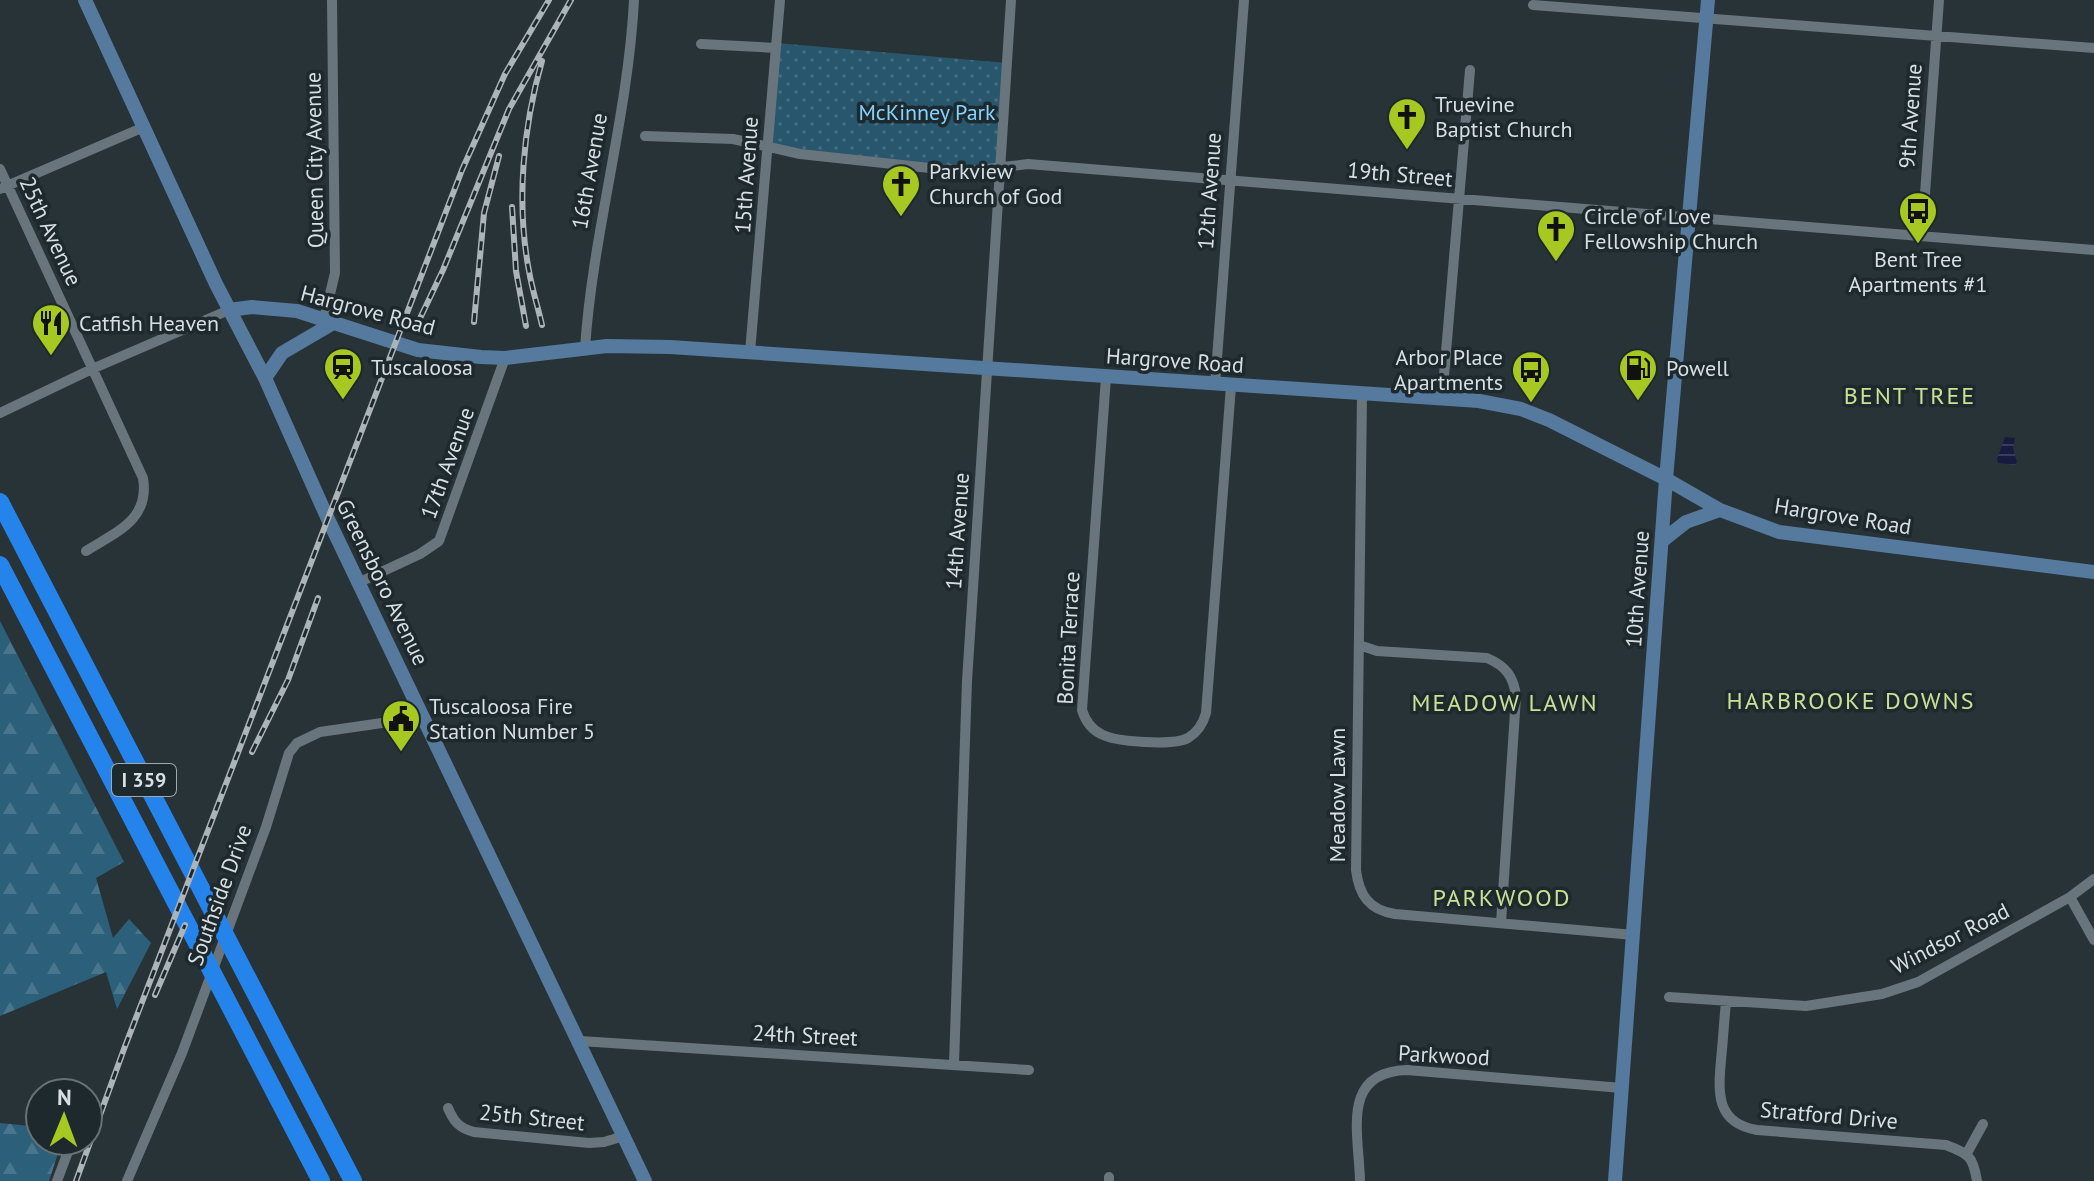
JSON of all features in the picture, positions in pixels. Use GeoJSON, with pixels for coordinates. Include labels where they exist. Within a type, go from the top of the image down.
{"type":"FeatureCollection","features":[{"type":"Feature","properties":{"kind":"highway","name":"I 359"},"geometry":{"type":"LineString","coordinates":[[0,502],[353,1181]]}},
{"type":"Feature","properties":{"kind":"highway","name":"I 359"},"geometry":{"type":"LineString","coordinates":[[0,565],[321,1181]]}},
{"type":"Feature","properties":{"kind":"main road","name":"Greensboro Avenue"},"geometry":{"type":"LineString","coordinates":[[85,0],[229,310],[265,378],[327,517],[645,1181]]}},
{"type":"Feature","properties":{"kind":"main road","name":"10th Avenue"},"geometry":{"type":"LineString","coordinates":[[1615,1181],[1666,479],[1708,0]]}},
{"type":"Feature","properties":{"kind":"main road","name":"Hargrove Road"},"geometry":{"type":"LineString","coordinates":[[229,310],[270,308],[329,320],[418,350],[505,358],[607,346],[750,352],[1479,401],[1536,414],[1666,479],[1720,510],[1779,532],[2094,572]]}},
{"type":"Feature","properties":{"kind":"main road"},"geometry":{"type":"LineString","coordinates":[[265,378],[282,353],[329,320]]}},
{"type":"Feature","properties":{"kind":"main road"},"geometry":{"type":"LineString","coordinates":[[1662,541],[1686,522],[1720,510]]}},
{"type":"Feature","properties":{"kind":"street","name":"Queen City Avenue"},"geometry":{"type":"LineString","coordinates":[[329,320],[335,273],[332,0]]}},
{"type":"Feature","properties":{"kind":"street","name":"16th Avenue"},"geometry":{"type":"LineString","coordinates":[[585,348],[596,249],[627,73],[634,0]]}},
{"type":"Feature","properties":{"kind":"street","name":"15th Avenue"},"geometry":{"type":"LineString","coordinates":[[750,352],[780,0]]}},
{"type":"Feature","properties":{"kind":"street","name":"14th Avenue"},"geometry":{"type":"LineString","coordinates":[[954,1064],[967,681],[1011,0]]}},
{"type":"Feature","properties":{"kind":"street","name":"12th Avenue"},"geometry":{"type":"LineString","coordinates":[[1215,385],[1244,0]]}},
{"type":"Feature","properties":{"kind":"street","name":"9th Avenue"},"geometry":{"type":"LineString","coordinates":[[1922,235],[1939,0]]}},
{"type":"Feature","properties":{"kind":"street"},"geometry":{"type":"LineString","coordinates":[[1533,5],[2094,48]]}},
{"type":"Feature","properties":{"kind":"street"},"geometry":{"type":"LineString","coordinates":[[701,44],[776,48]]}},
{"type":"Feature","properties":{"kind":"street"},"geometry":{"type":"LineString","coordinates":[[1442,399],[1470,70]]}},
{"type":"Feature","properties":{"kind":"street"},"geometry":{"type":"LineString","coordinates":[[4,188],[144,127]]}},
{"type":"Feature","properties":{"kind":"street","name":"19th Street"},"geometry":{"type":"LineString","coordinates":[[645,136],[733,139],[768,148],[939,169],[1028,164],[2094,250]]}},
{"type":"Feature","properties":{"kind":"street","name":"25th Avenue"},"geometry":{"type":"LineString","coordinates":[[0,169],[4,188],[138,466],[145,491],[144,503],[138,514],[86,551]]}},
{"type":"Feature","properties":{"kind":"street"},"geometry":{"type":"LineString","coordinates":[[0,413],[229,310]]}},
{"type":"Feature","properties":{"kind":"street","name":"17th Avenue"},"geometry":{"type":"LineString","coordinates":[[360,582],[420,554],[439,541],[505,358]]}},
{"type":"Feature","properties":{"kind":"street","name":"Bonita Terrace"},"geometry":{"type":"LineString","coordinates":[[1106,377],[1082,710],[1091,727],[1114,738],[1176,742],[1189,737],[1199,728],[1206,713],[1231,386]]}},
{"type":"Feature","properties":{"kind":"street","name":"Meadow Lawn"},"geometry":{"type":"LineString","coordinates":[[1362,395],[1356,870],[1362,896],[1382,912],[1634,935]]}},
{"type":"Feature","properties":{"kind":"street"},"geometry":{"type":"LineString","coordinates":[[1359,645],[1377,651],[1487,658],[1509,672],[1515,684],[1516,697],[1501,923]]}},
{"type":"Feature","properties":{"kind":"street","name":"Southside Drive"},"geometry":{"type":"LineString","coordinates":[[127,1181],[182,1053],[266,827],[289,753],[297,743],[320,732],[423,717]]}},
{"type":"Feature","properties":{"kind":"street","name":"Windsor Road"},"geometry":{"type":"LineString","coordinates":[[1669,997],[1806,1006],[1882,994],[1918,982],[2070,897],[2094,879]]}},
{"type":"Feature","properties":{"kind":"street"},"geometry":{"type":"LineString","coordinates":[[2070,897],[2094,940]]}},
{"type":"Feature","properties":{"kind":"street","name":"Stratford Drive"},"geometry":{"type":"LineString","coordinates":[[1726,1002],[1719,1087],[1725,1111],[1733,1121],[1757,1130],[1946,1145],[1967,1153]]}},
{"type":"Feature","properties":{"kind":"street","name":"24th Street"},"geometry":{"type":"LineString","coordinates":[[580,1041],[1029,1070]]}},
{"type":"Feature","properties":{"kind":"street","name":"Parkwood"},"geometry":{"type":"LineString","coordinates":[[1360,1181],[1358,1104],[1362,1091],[1381,1074],[1407,1070],[1622,1088]]}},
{"type":"Feature","properties":{"kind":"street","name":"25th Street"},"geometry":{"type":"LineString","coordinates":[[448,1108],[461,1129],[474,1132],[589,1143],[624,1136]]}},
{"type":"Feature","properties":{"kind":"street"},"geometry":{"type":"LineString","coordinates":[[1977,1181],[1974,1165],[1967,1153],[1983,1124]]}},
{"type":"Feature","properties":{"kind":"street"},"geometry":{"type":"LineString","coordinates":[[57,1181],[66,1157]]}},
{"type":"Feature","properties":{"kind":"green space","name":"McKinney Park"},"geometry":{"type":"Polygon","coordinates":[[[777,43],[1007,63],[999,168],[977,170],[768,148],[777,43]]]}},
{"type":"Feature","properties":{"kind":"green space"},"geometry":{"type":"Polygon","coordinates":[[[0,621],[124,862],[96,878],[113,938],[129,919],[151,943],[117,1009],[106,972],[0,1016],[0,621]]]}},
{"type":"Feature","properties":{"kind":"green space"},"geometry":{"type":"Polygon","coordinates":[[[0,1123],[24,1125],[24,1157],[57,1157],[49,1181],[0,1181],[0,1123]]]}},
{"type":"Feature","properties":{"kind":"shaded area"},"geometry":{"type":"Polygon","coordinates":[[[2005,437],[2015,438],[2015,465],[1998,463],[2005,437]]]}},
{"type":"Feature","properties":{"kind":"railway"},"geometry":{"type":"LineString","coordinates":[[76,1181],[462,170],[505,74],[549,0]]}},
{"type":"Feature","properties":{"kind":"railway"},"geometry":{"type":"LineString","coordinates":[[414,331],[443,270],[509,109],[571,0]]}},
{"type":"Feature","properties":{"kind":"railway"},"geometry":{"type":"LineString","coordinates":[[542,61],[530,112],[522,192],[525,245],[542,325]]}},
{"type":"Feature","properties":{"kind":"railway"},"geometry":{"type":"LineString","coordinates":[[474,322],[484,213],[499,156]]}},
{"type":"Feature","properties":{"kind":"railway"},"geometry":{"type":"LineString","coordinates":[[512,207],[516,271],[526,326]]}},
{"type":"Feature","properties":{"kind":"railway"},"geometry":{"type":"LineString","coordinates":[[252,752],[288,680],[318,598]]}},
{"type":"Feature","properties":{"kind":"railway"},"geometry":{"type":"LineString","coordinates":[[155,995],[185,925]]}},
{"type":"Feature","properties":{"kind":"place","name":"Truevine Baptist Church"},"geometry":{"type":"Point","coordinates":[1407,151]}},
{"type":"Feature","properties":{"kind":"place","name":"Parkview Church of God"},"geometry":{"type":"Point","coordinates":[901,218]}},
{"type":"Feature","properties":{"kind":"place","name":"Bent Tree Apartments #1"},"geometry":{"type":"Point","coordinates":[1918,245]}},
{"type":"Feature","properties":{"kind":"place","name":"Circle of Love Fellowship Church"},"geometry":{"type":"Point","coordinates":[1556,263]}},
{"type":"Feature","properties":{"kind":"place","name":"Catfish Heaven"},"geometry":{"type":"Point","coordinates":[51,357]}},
{"type":"Feature","properties":{"kind":"place","name":"Tuscaloosa"},"geometry":{"type":"Point","coordinates":[343,401]}},
{"type":"Feature","properties":{"kind":"place","name":"Powell"},"geometry":{"type":"Point","coordinates":[1638,402]}},
{"type":"Feature","properties":{"kind":"place","name":"Arbor Place Apartments"},"geometry":{"type":"Point","coordinates":[1531,404]}},
{"type":"Feature","properties":{"kind":"place","name":"Tuscaloosa Fire Station Number 5"},"geometry":{"type":"Point","coordinates":[401,753]}},
{"type":"Feature","properties":{"kind":"district","name":"BENT TREE"},"geometry":{"type":"Point","coordinates":[1910,395]}},
{"type":"Feature","properties":{"kind":"district","name":"HARBROOKE DOWNS"},"geometry":{"type":"Point","coordinates":[1851,700]}},
{"type":"Feature","properties":{"kind":"district","name":"MEADOW LAWN"},"geometry":{"type":"Point","coordinates":[1505,702]}},
{"type":"Feature","properties":{"kind":"district","name":"PARKWOOD"},"geometry":{"type":"Point","coordinates":[1502,897]}}]}
